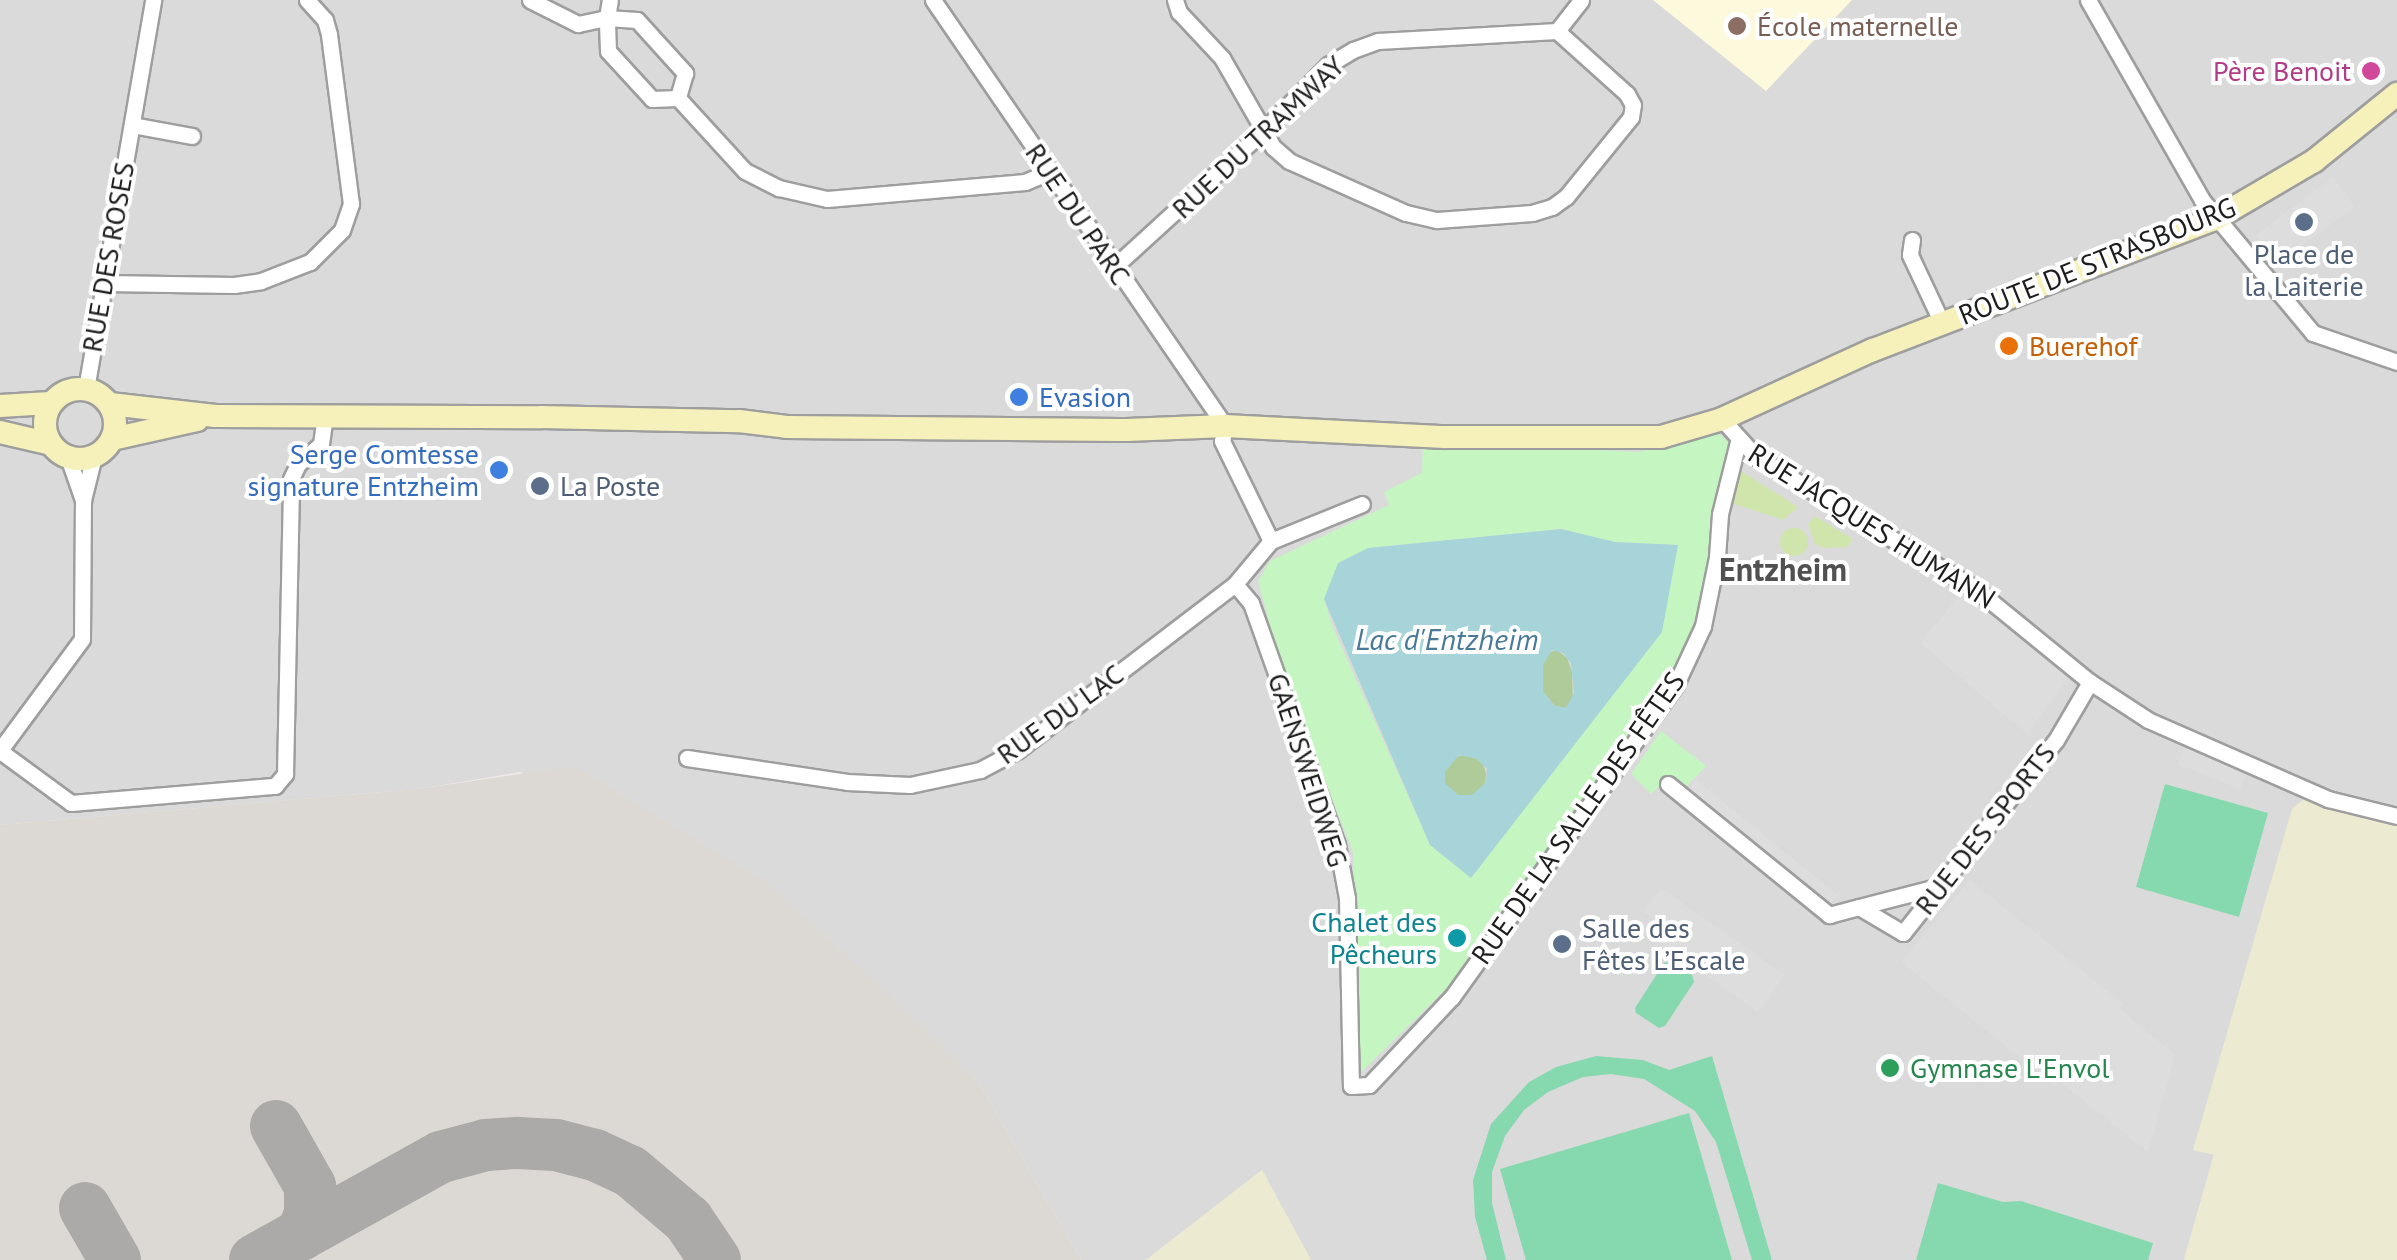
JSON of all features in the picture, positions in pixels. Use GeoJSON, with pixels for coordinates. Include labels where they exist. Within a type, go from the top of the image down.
{"type":"FeatureCollection","features":[{"type":"Feature","properties":{"kind":"main road","name":"ROUTE DE STRASBOURG"},"geometry":{"type":"LineString","coordinates":[[214,416],[739,421],[787,427],[1225,426],[1646,439],[1722,420],[1942,323],[2216,219],[2314,162],[2397,94]]}},
{"type":"Feature","properties":{"kind":"main road"},"geometry":{"type":"LineString","coordinates":[[0,406],[50,403],[67,390],[86,389],[110,404],[214,416]]}},
{"type":"Feature","properties":{"kind":"main road"},"geometry":{"type":"LineString","coordinates":[[50,403],[44,424],[59,451]]}},
{"type":"Feature","properties":{"kind":"main road"},"geometry":{"type":"LineString","coordinates":[[0,432],[59,451],[94,456],[112,438],[116,427],[110,404]]}},
{"type":"Feature","properties":{"kind":"main road"},"geometry":{"type":"LineString","coordinates":[[112,438],[214,416]]}},
{"type":"Feature","properties":{"kind":"street","name":"RUE DES ROSES"},"geometry":{"type":"LineString","coordinates":[[86,389],[154,0]]}},
{"type":"Feature","properties":{"kind":"street"},"geometry":{"type":"LineString","coordinates":[[104,283],[260,281],[310,262],[342,230],[351,204],[329,34],[324,20],[307,0]]}},
{"type":"Feature","properties":{"kind":"street"},"geometry":{"type":"LineString","coordinates":[[530,0],[578,24],[606,18],[637,20],[685,73],[678,98]]}},
{"type":"Feature","properties":{"kind":"street"},"geometry":{"type":"LineString","coordinates":[[610,0],[606,18],[608,51],[652,99],[678,98],[746,172],[780,188],[827,199],[1025,182],[1048,172]]}},
{"type":"Feature","properties":{"kind":"street","name":"RUE DU PARC"},"geometry":{"type":"LineString","coordinates":[[933,0],[1225,426]]}},
{"type":"Feature","properties":{"kind":"street"},"geometry":{"type":"LineString","coordinates":[[1175,0],[1180,12],[1222,58],[1272,148],[1289,161],[1406,214],[1437,220],[1532,213],[1552,207],[1566,197],[1631,117],[1633,105],[1627,94],[1556,31],[1581,0]]}},
{"type":"Feature","properties":{"kind":"street"},"geometry":{"type":"LineString","coordinates":[[2088,0],[2216,219],[2312,334],[2397,362]]}},
{"type":"Feature","properties":{"kind":"street","name":"RUE DU TRAMWAY"},"geometry":{"type":"LineString","coordinates":[[1114,267],[1263,131],[1328,65],[1353,50],[1378,42],[1556,31]]}},
{"type":"Feature","properties":{"kind":"street","name":"RUE DES ROSES"},"geometry":{"type":"LineString","coordinates":[[132,125],[192,136]]}},
{"type":"Feature","properties":{"kind":"street","name":"ROUTE DE STRASBOURG"},"geometry":{"type":"LineString","coordinates":[[1912,240],[1910,255],[1942,323]]}},
{"type":"Feature","properties":{"kind":"street"},"geometry":{"type":"LineString","coordinates":[[94,456],[83,500],[82,639],[0,751],[72,803],[274,786],[285,774],[291,479],[298,464],[321,444],[325,416]]}},
{"type":"Feature","properties":{"kind":"street","name":"RUE JACQUES HUMANN"},"geometry":{"type":"LineString","coordinates":[[1722,420],[1738,442],[1756,457],[1977,590],[2090,682],[2165,729],[2328,799],[2397,816]]}},
{"type":"Feature","properties":{"kind":"street"},"geometry":{"type":"LineString","coordinates":[[1225,426],[1222,442],[1271,540]]}},
{"type":"Feature","properties":{"kind":"street","name":"RUE DE LA SALLE DES FÊTES"},"geometry":{"type":"LineString","coordinates":[[1351,1086],[1369,1085],[1452,997],[1676,684],[1703,626],[1717,557],[1720,514],[1738,442]]}},
{"type":"Feature","properties":{"kind":"street"},"geometry":{"type":"LineString","coordinates":[[59,451],[83,500]]}},
{"type":"Feature","properties":{"kind":"street","name":"RUE DU LAC"},"geometry":{"type":"LineString","coordinates":[[686,758],[848,782],[910,785],[980,770],[1018,750],[1235,584],[1271,540],[1362,504]]}},
{"type":"Feature","properties":{"kind":"street","name":"GAENSWEIDWEG"},"geometry":{"type":"LineString","coordinates":[[1235,584],[1251,604],[1337,844],[1347,898],[1351,1086]]}},
{"type":"Feature","properties":{"kind":"street","name":"RUE DES SPORTS"},"geometry":{"type":"LineString","coordinates":[[1668,784],[1829,915],[1859,907],[1903,933],[2056,740],[2090,682]]}},
{"type":"Feature","properties":{"kind":"street"},"geometry":{"type":"LineString","coordinates":[[1859,907],[1940,886]]}},
{"type":"Feature","properties":{"kind":"shaded area"},"geometry":{"type":"Polygon","coordinates":[[[0,0],[2397,0],[2397,826],[2305,798],[2194,1149],[2214,1154],[2184,1260],[1311,1260],[1262,1170],[1146,1260],[1081,1260],[980,1085],[769,884],[520,772],[418,789],[0,825],[0,0]]]}},
{"type":"Feature","properties":{"kind":"shaded area"},"geometry":{"type":"Polygon","coordinates":[[[1653,0],[1852,0],[1766,91],[1653,0]]]}},
{"type":"Feature","properties":{"kind":"shaded area","name":"Place de la Laiterie"},"geometry":{"type":"Polygon","coordinates":[[[2333,177],[2355,207],[2277,264],[2256,235],[2333,177]]]}},
{"type":"Feature","properties":{"kind":"shaded area"},"geometry":{"type":"Polygon","coordinates":[[[1962,593],[2069,676],[2027,734],[1920,643],[1962,593]]]}},
{"type":"Feature","properties":{"kind":"shaded area"},"geometry":{"type":"Polygon","coordinates":[[[2185,747],[2247,772],[2240,789],[2178,764],[2185,747]]]}},
{"type":"Feature","properties":{"kind":"shaded area"},"geometry":{"type":"Polygon","coordinates":[[[574,766],[769,884],[899,1004],[980,1085],[1081,1260],[0,1260],[0,825],[418,789],[574,766]]]}},
{"type":"Feature","properties":{"kind":"shaded area"},"geometry":{"type":"Polygon","coordinates":[[[1696,780],[1838,895],[1828,907],[1686,792],[1696,780]]]}},
{"type":"Feature","properties":{"kind":"shaded area"},"geometry":{"type":"Polygon","coordinates":[[[2305,798],[2397,826],[2397,1260],[2184,1260],[2214,1155],[2193,1150],[2292,809],[2305,798]]]}},
{"type":"Feature","properties":{"kind":"shaded area"},"geometry":{"type":"Polygon","coordinates":[[[1970,880],[2122,1003],[2119,1008],[2175,1055],[2148,1152],[2059,1081],[2055,1086],[1901,962],[1970,880]]]}},
{"type":"Feature","properties":{"kind":"shaded area"},"geometry":{"type":"Polygon","coordinates":[[[1661,888],[1785,975],[1758,1012],[1654,938],[1663,926],[1644,912],[1661,888]]]}},
{"type":"Feature","properties":{"kind":"shaded area"},"geometry":{"type":"Polygon","coordinates":[[[1262,1170],[1311,1260],[1146,1260],[1262,1170]]]}},
{"type":"Feature","properties":{"kind":"green space"},"geometry":{"type":"Polygon","coordinates":[[[1718,433],[1740,453],[1685,655],[1580,809],[1446,989],[1359,1074],[1353,852],[1285,679],[1258,581],[1270,561],[1389,505],[1384,492],[1422,473],[1423,442],[1638,452],[1718,433]],[[1561,529],[1368,548],[1324,599],[1333,628],[1430,845],[1470,877],[1677,545],[1615,542],[1561,529]]]}},
{"type":"Feature","properties":{"kind":"green space"},"geometry":{"type":"Polygon","coordinates":[[[1741,471],[1798,507],[1783,520],[1732,503],[1735,476],[1741,471]]]}},
{"type":"Feature","properties":{"kind":"green space"},"geometry":{"type":"Polygon","coordinates":[[[1815,516],[1853,539],[1847,547],[1823,548],[1815,544],[1808,524],[1815,516]]]}},
{"type":"Feature","properties":{"kind":"green space"},"geometry":{"type":"Polygon","coordinates":[[[1794,528],[1804,532],[1808,542],[1804,552],[1794,556],[1784,552],[1780,542],[1784,532],[1794,528]]]}},
{"type":"Feature","properties":{"kind":"green space"},"geometry":{"type":"Polygon","coordinates":[[[1557,650],[1567,658],[1572,671],[1573,699],[1566,708],[1555,706],[1543,692],[1543,665],[1550,652],[1557,650]]]}},
{"type":"Feature","properties":{"kind":"green space"},"geometry":{"type":"Polygon","coordinates":[[[1661,731],[1706,766],[1684,789],[1668,777],[1651,794],[1631,774],[1661,731]]]}},
{"type":"Feature","properties":{"kind":"green space"},"geometry":{"type":"Polygon","coordinates":[[[1465,755],[1480,761],[1486,776],[1480,791],[1465,797],[1450,791],[1444,776],[1450,761],[1465,755]]]}},
{"type":"Feature","properties":{"kind":"green space"},"geometry":{"type":"Polygon","coordinates":[[[2165,784],[2268,813],[2239,917],[2136,887],[2165,784]]]}},
{"type":"Feature","properties":{"kind":"green space"},"geometry":{"type":"Polygon","coordinates":[[[1664,963],[1692,975],[1694,982],[1665,1026],[1659,1028],[1636,1013],[1635,1008],[1664,963]]]}},
{"type":"Feature","properties":{"kind":"green space"},"geometry":{"type":"Polygon","coordinates":[[[1596,1056],[1643,1060],[1669,1070],[1712,1056],[1772,1260],[1752,1260],[1716,1142],[1695,1111],[1644,1079],[1611,1074],[1583,1077],[1548,1092],[1524,1110],[1505,1136],[1492,1172],[1492,1203],[1506,1260],[1487,1260],[1475,1217],[1473,1180],[1491,1124],[1529,1082],[1556,1067],[1596,1056]]]}},
{"type":"Feature","properties":{"kind":"green space"},"geometry":{"type":"Polygon","coordinates":[[[1689,1113],[1732,1260],[1526,1260],[1500,1169],[1689,1113]]]}},
{"type":"Feature","properties":{"kind":"green space"},"geometry":{"type":"Polygon","coordinates":[[[1938,1183],[2003,1202],[2021,1201],[2153,1243],[2148,1260],[1916,1260],[1938,1183]]]}},
{"type":"Feature","properties":{"kind":"water","name":"Lac d'Entzheim"},"geometry":{"type":"Polygon","coordinates":[[[1561,529],[1615,542],[1678,545],[1662,632],[1471,878],[1430,845],[1324,599],[1338,563],[1368,548],[1561,529]],[[1552,650],[1543,665],[1543,692],[1555,706],[1566,708],[1574,693],[1571,664],[1563,653],[1552,650]],[[1459,755],[1445,772],[1445,783],[1458,795],[1472,795],[1486,782],[1487,769],[1477,759],[1459,755]]]}},
{"type":"Feature","properties":{"kind":"taxiway"},"geometry":{"type":"LineString","coordinates":[[276,1126],[310,1186],[310,1214],[302,1234]]}},
{"type":"Feature","properties":{"kind":"taxiway"},"geometry":{"type":"LineString","coordinates":[[255,1260],[441,1157],[486,1145],[517,1143],[556,1145],[595,1155],[630,1171],[688,1220],[715,1260]]}},
{"type":"Feature","properties":{"kind":"taxiway"},"geometry":{"type":"LineString","coordinates":[[85,1208],[115,1260]]}},
{"type":"Feature","properties":{"kind":"place","name":"École maternelle"},"geometry":{"type":"Point","coordinates":[1737,26]}},
{"type":"Feature","properties":{"kind":"place","name":"Père Benoit"},"geometry":{"type":"Point","coordinates":[2371,71]}},
{"type":"Feature","properties":{"kind":"place","name":"Place de la Laiterie"},"geometry":{"type":"Point","coordinates":[2304,222]}},
{"type":"Feature","properties":{"kind":"place","name":"Buerehof"},"geometry":{"type":"Point","coordinates":[2009,346]}},
{"type":"Feature","properties":{"kind":"place","name":"Evasion"},"geometry":{"type":"Point","coordinates":[1019,397]}},
{"type":"Feature","properties":{"kind":"place","name":"Serge Comtesse signature Entzheim"},"geometry":{"type":"Point","coordinates":[499,470]}},
{"type":"Feature","properties":{"kind":"place","name":"La Poste"},"geometry":{"type":"Point","coordinates":[540,486]}},
{"type":"Feature","properties":{"kind":"place","name":"Chalet des Pêcheurs"},"geometry":{"type":"Point","coordinates":[1457,938]}},
{"type":"Feature","properties":{"kind":"place","name":"Salle des Fêtes L’Escale"},"geometry":{"type":"Point","coordinates":[1562,944]}},
{"type":"Feature","properties":{"kind":"place","name":"Gymnase L'Envol"},"geometry":{"type":"Point","coordinates":[1890,1068]}},
{"type":"Feature","properties":{"kind":"district","name":"Entzheim"},"geometry":{"type":"Point","coordinates":[1783,569]}}]}
